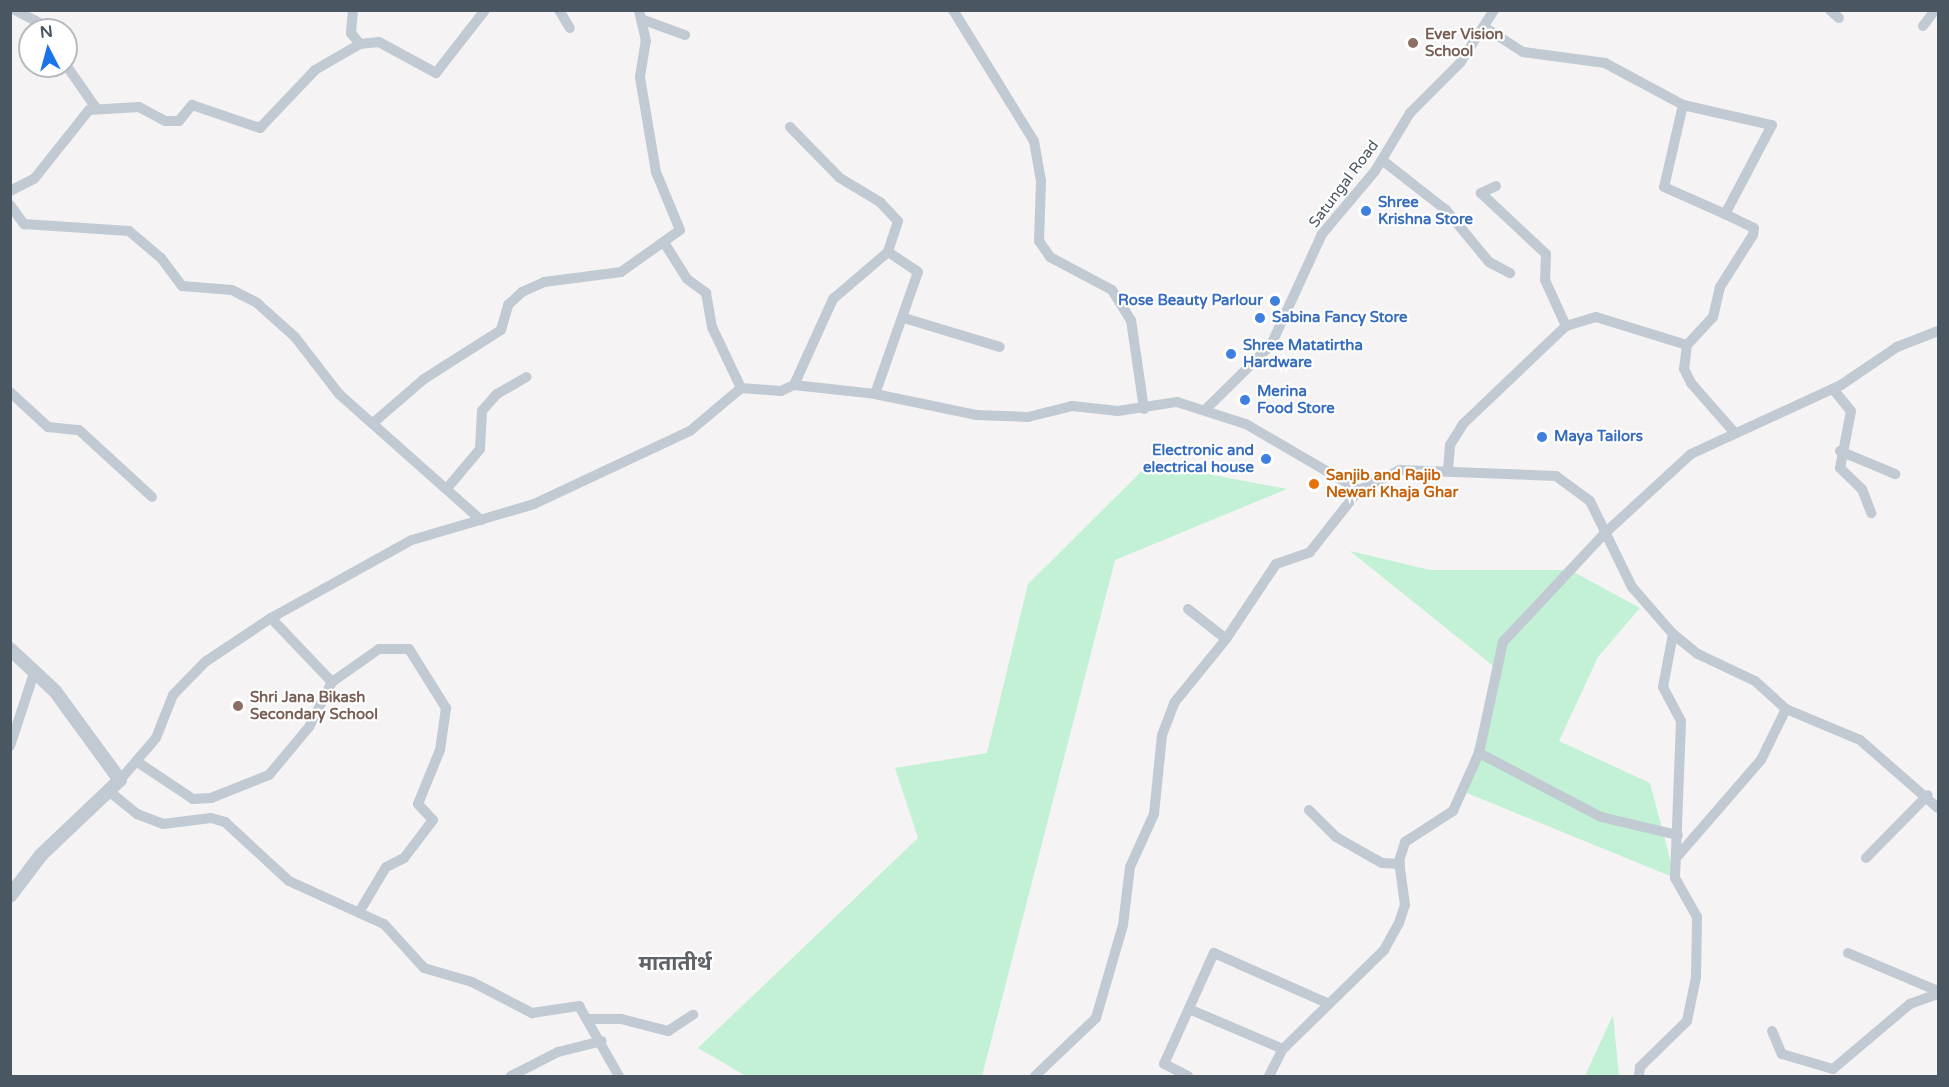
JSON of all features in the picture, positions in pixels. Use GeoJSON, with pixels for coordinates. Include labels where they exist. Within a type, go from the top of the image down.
{"type":"FeatureCollection","features":[{"type":"Feature","properties":{"kind":"street"},"geometry":{"type":"LineString","coordinates":[[15,10],[30,18]]}},
{"type":"Feature","properties":{"kind":"street"},"geometry":{"type":"LineString","coordinates":[[353,10],[351,33],[360,44]]}},
{"type":"Feature","properties":{"kind":"street"},"geometry":{"type":"LineString","coordinates":[[10,190],[34,179],[84,114],[96,108],[139,108],[165,121],[179,121],[192,105],[260,128],[315,70],[360,44],[379,42],[436,73],[485,10]]}},
{"type":"Feature","properties":{"kind":"street"},"geometry":{"type":"LineString","coordinates":[[559,10],[570,28]]}},
{"type":"Feature","properties":{"kind":"street"},"geometry":{"type":"LineString","coordinates":[[953,10],[1034,141],[1041,181],[1038,241],[1050,257],[1112,290],[1131,320],[1144,409]]}},
{"type":"Feature","properties":{"kind":"street","name":"Satungal Road"},"geometry":{"type":"LineString","coordinates":[[1206,409],[1271,345],[1322,234],[1382,160],[1410,113],[1460,63],[1494,10]]}},
{"type":"Feature","properties":{"kind":"street"},"geometry":{"type":"LineString","coordinates":[[1923,26],[1935,10]]}},
{"type":"Feature","properties":{"kind":"street"},"geometry":{"type":"LineString","coordinates":[[640,15],[685,35]]}},
{"type":"Feature","properties":{"kind":"street"},"geometry":{"type":"LineString","coordinates":[[373,423],[424,379],[501,330],[508,305],[522,292],[544,282],[621,272],[665,244],[680,230],[679,221],[656,172],[640,77],[646,41],[640,15]]}},
{"type":"Feature","properties":{"kind":"street"},"geometry":{"type":"LineString","coordinates":[[1484,27],[1523,52],[1605,63],[1683,105],[1772,125],[1725,214]]}},
{"type":"Feature","properties":{"kind":"street"},"geometry":{"type":"LineString","coordinates":[[75,78],[96,108]]}},
{"type":"Feature","properties":{"kind":"street"},"geometry":{"type":"LineString","coordinates":[[1683,105],[1664,187],[1754,228],[1753,235],[1720,287],[1713,317],[1687,345],[1684,369],[1691,383],[1733,431]]}},
{"type":"Feature","properties":{"kind":"street"},"geometry":{"type":"LineString","coordinates":[[790,127],[840,178],[879,202],[898,221],[888,252],[833,299],[794,385]]}},
{"type":"Feature","properties":{"kind":"street"},"geometry":{"type":"LineString","coordinates":[[1382,160],[1446,210],[1489,262],[1510,273]]}},
{"type":"Feature","properties":{"kind":"street"},"geometry":{"type":"LineString","coordinates":[[1496,186],[1481,193],[1546,254],[1545,280],[1566,326]]}},
{"type":"Feature","properties":{"kind":"street"},"geometry":{"type":"LineString","coordinates":[[10,205],[24,224],[129,231],[161,258],[182,286],[232,290],[257,303],[373,423],[449,486],[481,520]]}},
{"type":"Feature","properties":{"kind":"street"},"geometry":{"type":"LineString","coordinates":[[665,244],[687,279],[706,293],[712,327],[741,387]]}},
{"type":"Feature","properties":{"kind":"street"},"geometry":{"type":"LineString","coordinates":[[875,394],[904,318],[918,272],[888,252]]}},
{"type":"Feature","properties":{"kind":"street"},"geometry":{"type":"LineString","coordinates":[[1448,469],[1450,445],[1463,424],[1566,326],[1596,317],[1687,345]]}},
{"type":"Feature","properties":{"kind":"street"},"geometry":{"type":"LineString","coordinates":[[904,318],[1000,347]]}},
{"type":"Feature","properties":{"kind":"street"},"geometry":{"type":"LineString","coordinates":[[1269,1077],[1283,1049],[1384,950],[1399,923],[1405,905],[1400,864],[1405,842],[1453,811],[1479,753],[1503,642],[1604,534],[1690,454],[1733,431],[1833,389],[1897,347],[1938,331]]}},
{"type":"Feature","properties":{"kind":"street"},"geometry":{"type":"LineString","coordinates":[[449,486],[480,449],[482,411],[496,394],[527,377]]}},
{"type":"Feature","properties":{"kind":"street"},"geometry":{"type":"LineString","coordinates":[[10,896],[41,855],[139,763],[173,695],[205,663],[271,618],[412,540],[534,504],[690,431],[741,387],[781,391],[794,385],[875,394],[976,415],[1028,417],[1072,406],[1144,409],[1177,402],[1206,409],[1304,454],[1359,490]]}},
{"type":"Feature","properties":{"kind":"street"},"geometry":{"type":"LineString","coordinates":[[1833,389],[1851,411],[1840,451],[1840,468],[1862,489],[1871,513]]}},
{"type":"Feature","properties":{"kind":"street"},"geometry":{"type":"LineString","coordinates":[[10,392],[48,427],[79,430],[152,497]]}},
{"type":"Feature","properties":{"kind":"street"},"geometry":{"type":"LineString","coordinates":[[1840,451],[1896,474]]}},
{"type":"Feature","properties":{"kind":"street"},"geometry":{"type":"LineString","coordinates":[[1035,1077],[1096,1018],[1123,925],[1130,867],[1154,814],[1162,735],[1174,703],[1226,639],[1276,564],[1310,552],[1359,490],[1400,470],[1448,469],[1556,476],[1590,501],[1604,534],[1632,587],[1673,634],[1698,654],[1755,681],[1785,710],[1860,740],[1928,795],[1938,808]]}},
{"type":"Feature","properties":{"kind":"street"},"geometry":{"type":"LineString","coordinates":[[1188,609],[1226,639]]}},
{"type":"Feature","properties":{"kind":"street"},"geometry":{"type":"LineString","coordinates":[[271,618],[332,682]]}},
{"type":"Feature","properties":{"kind":"street"},"geometry":{"type":"LineString","coordinates":[[1639,1077],[1640,1067],[1687,1022],[1696,977],[1697,917],[1675,878],[1681,721],[1663,687],[1673,634]]}},
{"type":"Feature","properties":{"kind":"street"},"geometry":{"type":"LineString","coordinates":[[139,763],[193,799],[211,798],[269,775],[309,727],[332,682],[379,650],[409,649],[446,708],[440,750],[418,804],[433,820],[404,858],[386,867],[361,909]]}},
{"type":"Feature","properties":{"kind":"street"},"geometry":{"type":"LineString","coordinates":[[10,650],[60,697],[120,780]]}},
{"type":"Feature","properties":{"kind":"street"},"geometry":{"type":"LineString","coordinates":[[10,746],[34,673]]}},
{"type":"Feature","properties":{"kind":"street"},"geometry":{"type":"LineString","coordinates":[[1676,858],[1761,760],[1785,710]]}},
{"type":"Feature","properties":{"kind":"street"},"geometry":{"type":"LineString","coordinates":[[1479,753],[1601,817],[1678,835]]}},
{"type":"Feature","properties":{"kind":"street"},"geometry":{"type":"LineString","coordinates":[[110,792],[137,814],[163,824],[211,818],[225,822],[289,881],[361,909],[384,924],[423,968],[472,982],[523,1011],[579,1006],[590,1019],[619,1077]]}},
{"type":"Feature","properties":{"kind":"street"},"geometry":{"type":"LineString","coordinates":[[1866,858],[1928,795]]}},
{"type":"Feature","properties":{"kind":"street"},"geometry":{"type":"LineString","coordinates":[[1308,810],[1336,837],[1382,863],[1400,864]]}},
{"type":"Feature","properties":{"kind":"street"},"geometry":{"type":"LineString","coordinates":[[1188,1077],[1164,1064],[1214,953],[1329,1004]]}},
{"type":"Feature","properties":{"kind":"street"},"geometry":{"type":"LineString","coordinates":[[1848,953],[1938,992]]}},
{"type":"Feature","properties":{"kind":"street"},"geometry":{"type":"LineString","coordinates":[[1773,1031],[1782,1054],[1833,1069],[1910,1004],[1938,992]]}},
{"type":"Feature","properties":{"kind":"street"},"geometry":{"type":"LineString","coordinates":[[1189,1009],[1283,1049]]}},
{"type":"Feature","properties":{"kind":"street"},"geometry":{"type":"LineString","coordinates":[[590,1019],[621,1019],[668,1031],[693,1015]]}},
{"type":"Feature","properties":{"kind":"street"},"geometry":{"type":"LineString","coordinates":[[511,1077],[558,1052],[602,1041]]}},
{"type":"Feature","properties":{"kind":"green space"},"geometry":{"type":"Polygon","coordinates":[[[1150,463],[1287,489],[1115,560],[982,1076],[746,1076],[698,1048],[918,838],[895,768],[987,753],[1028,584],[1150,463]]]}},
{"type":"Feature","properties":{"kind":"green space"},"geometry":{"type":"Polygon","coordinates":[[[1350,551],[1430,570],[1570,570],[1640,608],[1598,657],[1559,741],[1650,783],[1675,878],[1462,791],[1497,669],[1350,551]]]}},
{"type":"Feature","properties":{"kind":"green space"},"geometry":{"type":"Polygon","coordinates":[[[1613,1015],[1619,1076],[1585,1076],[1590,1065],[1613,1015]]]}},
{"type":"Feature","properties":{"kind":"place","name":"Ever Vision School"},"geometry":{"type":"Point","coordinates":[1413,43]}},
{"type":"Feature","properties":{"kind":"place","name":"Shree Krishna Store"},"geometry":{"type":"Point","coordinates":[1366,211]}},
{"type":"Feature","properties":{"kind":"place","name":"Rose Beauty Parlour"},"geometry":{"type":"Point","coordinates":[1275,301]}},
{"type":"Feature","properties":{"kind":"place","name":"Sabina Fancy Store"},"geometry":{"type":"Point","coordinates":[1260,318]}},
{"type":"Feature","properties":{"kind":"place","name":"Shree Matatirtha Hardware"},"geometry":{"type":"Point","coordinates":[1231,354]}},
{"type":"Feature","properties":{"kind":"place","name":"Merina Food Store"},"geometry":{"type":"Point","coordinates":[1245,400]}},
{"type":"Feature","properties":{"kind":"place","name":"Maya Tailors"},"geometry":{"type":"Point","coordinates":[1542,437]}},
{"type":"Feature","properties":{"kind":"place","name":"Electronic and electrical house"},"geometry":{"type":"Point","coordinates":[1266,459]}},
{"type":"Feature","properties":{"kind":"place","name":"Sanjib and Rajib Newari Khaja Ghar"},"geometry":{"type":"Point","coordinates":[1314,484]}},
{"type":"Feature","properties":{"kind":"place","name":"Shri Jana Bikash Secondary School"},"geometry":{"type":"Point","coordinates":[238,706]}},
{"type":"Feature","properties":{"kind":"district","name":"मातातीर्थ"},"geometry":{"type":"Point","coordinates":[675,964]}}]}
